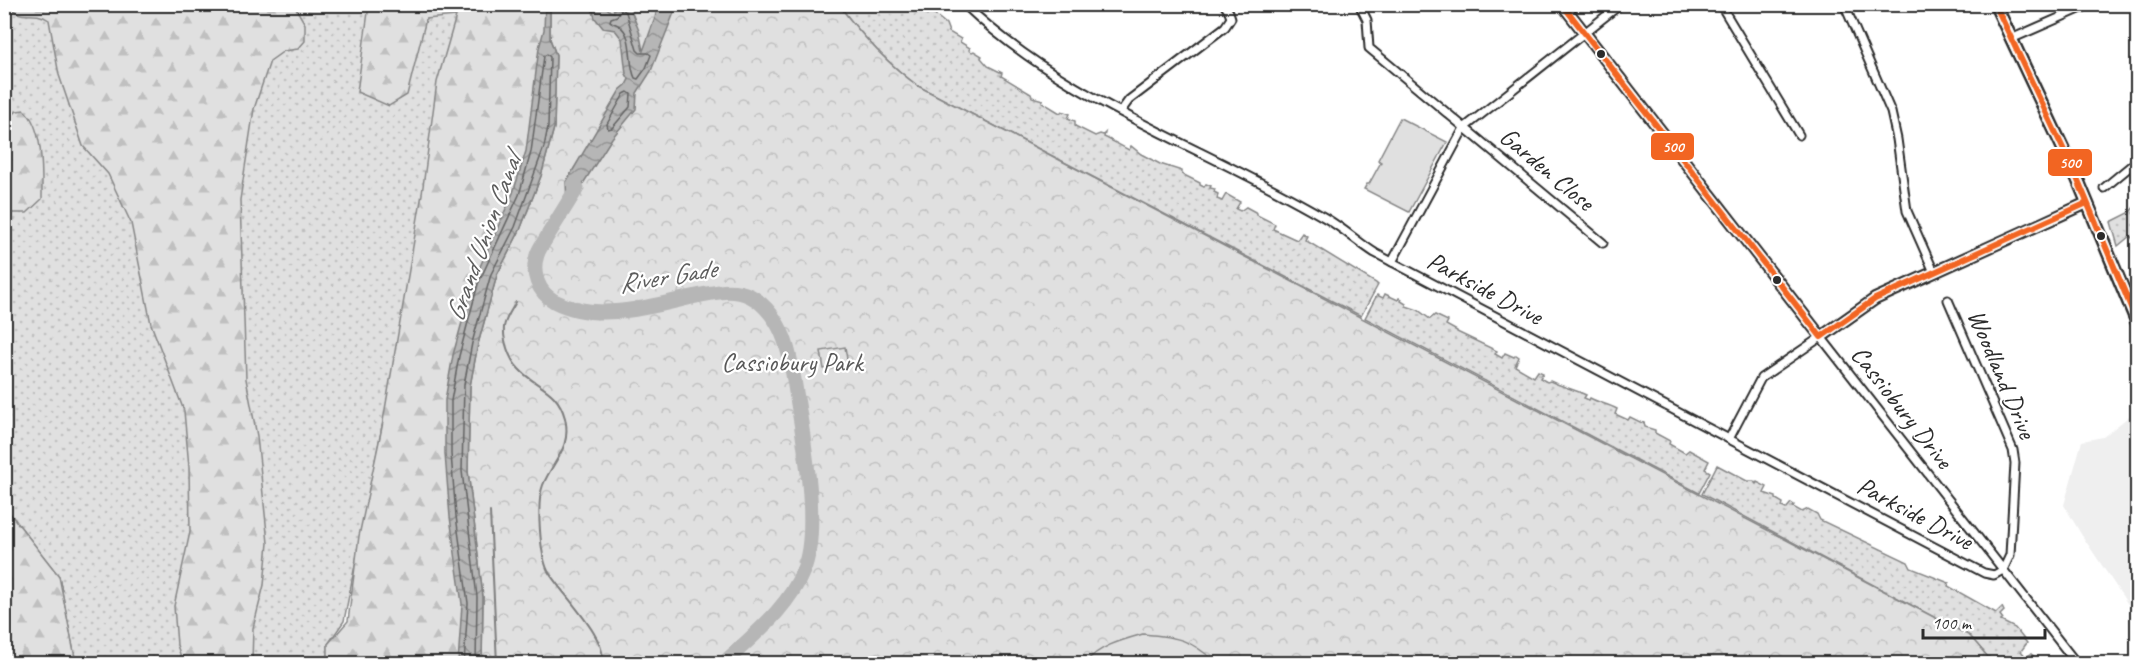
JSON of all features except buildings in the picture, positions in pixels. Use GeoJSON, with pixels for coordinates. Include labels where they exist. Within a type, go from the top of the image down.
{"type":"FeatureCollection","features":[{"type":"Feature","properties":{"kind":"main road"},"geometry":{"type":"LineString","coordinates":[[1995,4],[2087,202],[2138,325]]}},
{"type":"Feature","properties":{"kind":"street","name":"Parkside Drive"},"geometry":{"type":"LineString","coordinates":[[964,4],[995,32],[1038,65],[1321,216],[1375,254],[1984,573],[1994,575],[2003,570]]}},
{"type":"Feature","properties":{"kind":"street"},"geometry":{"type":"LineString","coordinates":[[1121,111],[1130,100],[1228,24],[1230,15],[1224,4]]}},
{"type":"Feature","properties":{"kind":"street","name":"Garden Close"},"geometry":{"type":"LineString","coordinates":[[1359,4],[1367,20],[1369,48],[1603,243]]}},
{"type":"Feature","properties":{"kind":"street","name":"Cassiobury Drive"},"geometry":{"type":"LineString","coordinates":[[1562,4],[2077,663]]}},
{"type":"Feature","properties":{"kind":"street"},"geometry":{"type":"LineString","coordinates":[[1392,262],[1464,128],[1621,4]]}},
{"type":"Feature","properties":{"kind":"street"},"geometry":{"type":"LineString","coordinates":[[1720,4],[1799,135]]}},
{"type":"Feature","properties":{"kind":"street"},"geometry":{"type":"LineString","coordinates":[[1844,4],[1891,112],[1907,211],[1934,272]]}},
{"type":"Feature","properties":{"kind":"street"},"geometry":{"type":"LineString","coordinates":[[2011,39],[2091,4]]}},
{"type":"Feature","properties":{"kind":"street"},"geometry":{"type":"LineString","coordinates":[[2104,188],[2137,162]]}},
{"type":"Feature","properties":{"kind":"street"},"geometry":{"type":"LineString","coordinates":[[1729,439],[1761,378],[1875,299],[2087,202]]}},
{"type":"Feature","properties":{"kind":"street","name":"Woodland Drive"},"geometry":{"type":"LineString","coordinates":[[1948,300],[2014,456],[2011,550],[2003,570]]}},
{"type":"Feature","properties":{"kind":"shaded area"},"geometry":{"type":"Polygon","coordinates":[[[2137,410],[2137,618],[2064,505],[2082,441],[2103,437],[2137,410]]]}},
{"type":"Feature","properties":{"kind":"green space","name":"Cassiobury Park"},"geometry":{"type":"Polygon","coordinates":[[[550,4],[839,5],[876,48],[918,86],[1970,636],[1993,663],[482,664],[483,597],[468,471],[470,386],[478,344],[497,275],[520,230],[541,176],[554,128],[556,55],[550,39],[550,4]]]}},
{"type":"Feature","properties":{"kind":"green space"},"geometry":{"type":"Polygon","coordinates":[[[5,5],[478,5],[382,427],[344,621],[328,644],[328,663],[76,663],[59,576],[5,507],[5,5]]]}},
{"type":"Feature","properties":{"kind":"green space"},"geometry":{"type":"Polygon","coordinates":[[[9,5],[294,5],[305,24],[305,41],[298,49],[284,51],[270,61],[254,109],[240,200],[246,379],[257,436],[268,543],[264,585],[253,628],[252,663],[183,663],[177,645],[174,606],[190,532],[189,467],[184,411],[151,324],[131,223],[108,174],[83,146],[59,75],[49,20],[37,15],[18,13],[9,5]]]}},
{"type":"Feature","properties":{"kind":"green space"},"geometry":{"type":"Polygon","coordinates":[[[369,5],[737,5],[659,663],[328,664],[328,644],[348,621],[359,536],[382,427],[422,194],[437,82],[456,16],[426,19],[407,95],[389,106],[357,92],[369,5]]]}},
{"type":"Feature","properties":{"kind":"green space"},"geometry":{"type":"Polygon","coordinates":[[[839,5],[923,5],[946,24],[949,32],[961,39],[960,42],[970,48],[969,50],[982,56],[981,58],[988,66],[1002,73],[1001,76],[1031,94],[1032,97],[1043,100],[1042,102],[1060,113],[1062,111],[1070,114],[1068,118],[1075,121],[1075,126],[1095,136],[1105,133],[1104,137],[1129,150],[1131,146],[1160,164],[1182,171],[1182,174],[1204,187],[1206,184],[1211,186],[1210,188],[1215,189],[1214,192],[1218,194],[1217,199],[1222,201],[1226,194],[1240,202],[1236,209],[1240,211],[1246,207],[1275,224],[1273,229],[1297,240],[1302,233],[1307,236],[1305,240],[1376,283],[1378,285],[1361,316],[918,86],[876,48],[839,5]]]}},
{"type":"Feature","properties":{"kind":"green space"},"geometry":{"type":"Polygon","coordinates":[[[24,110],[31,118],[38,139],[42,164],[42,199],[27,213],[5,213],[5,122],[17,111],[24,110]]]}},
{"type":"Feature","properties":{"kind":"green space"},"geometry":{"type":"Polygon","coordinates":[[[1400,118],[1447,142],[1409,212],[1364,189],[1381,162],[1378,160],[1400,118]]]}},
{"type":"Feature","properties":{"kind":"green space"},"geometry":{"type":"Polygon","coordinates":[[[2137,204],[2137,243],[2130,236],[2118,246],[2111,222],[2129,213],[2137,204]]]}},
{"type":"Feature","properties":{"kind":"green space"},"geometry":{"type":"Polygon","coordinates":[[[1385,294],[1398,300],[1402,299],[1401,301],[1406,306],[1418,310],[1430,319],[1435,315],[1448,321],[1446,325],[1497,351],[1495,354],[1502,358],[1505,353],[1514,357],[1516,355],[1519,357],[1515,366],[1534,377],[1538,371],[1543,373],[1540,378],[1547,382],[1550,381],[1577,391],[1586,395],[1584,398],[1589,400],[1590,398],[1614,407],[1617,409],[1615,414],[1628,420],[1630,417],[1644,422],[1645,427],[1655,430],[1655,433],[1670,441],[1669,444],[1685,453],[1689,450],[1709,461],[1705,469],[1710,472],[1699,493],[1365,318],[1377,295],[1383,298],[1385,294]]]}},
{"type":"Feature","properties":{"kind":"green space"},"geometry":{"type":"Polygon","coordinates":[[[845,347],[848,365],[824,369],[821,351],[845,347]]]}},
{"type":"Feature","properties":{"kind":"green space"},"geometry":{"type":"Polygon","coordinates":[[[1717,465],[1747,481],[1754,481],[1756,484],[1757,482],[1767,487],[1764,493],[1776,497],[1786,509],[1791,503],[1793,507],[1802,512],[1808,509],[1817,514],[1820,520],[1908,562],[1911,568],[1949,583],[1948,586],[1996,613],[2002,607],[2004,611],[2000,615],[2003,619],[2001,621],[2015,628],[2027,643],[2021,651],[2026,657],[2031,654],[2042,663],[1993,663],[1970,636],[1702,494],[1717,465]]]}},
{"type":"Feature","properties":{"kind":"green space"},"geometry":{"type":"Polygon","coordinates":[[[5,507],[59,576],[76,663],[5,663],[5,507]]]}},
{"type":"Feature","properties":{"kind":"green space"},"geometry":{"type":"Polygon","coordinates":[[[1143,634],[1166,636],[1191,644],[1217,663],[1085,663],[1104,648],[1143,634]]]}},
{"type":"Feature","properties":{"kind":"water"},"geometry":{"type":"Polygon","coordinates":[[[545,5],[550,5],[550,39],[556,55],[554,128],[541,176],[520,230],[497,275],[478,344],[470,386],[468,471],[483,597],[482,663],[458,663],[462,604],[450,517],[445,454],[445,400],[453,355],[473,282],[513,193],[526,151],[539,48],[544,30],[545,5]]]}},
{"type":"Feature","properties":{"kind":"water"},"geometry":{"type":"Polygon","coordinates":[[[591,5],[604,5],[614,12],[613,5],[629,5],[639,31],[643,51],[658,5],[677,5],[651,71],[637,93],[636,109],[612,138],[567,205],[566,182],[620,90],[629,79],[626,74],[622,39],[615,30],[603,28],[595,18],[591,5]]]}},
{"type":"Feature","properties":{"kind":"waterway","name":"River Gade"},"geometry":{"type":"LineString","coordinates":[[577,188],[541,247],[535,262],[537,281],[548,297],[570,308],[605,312],[641,308],[714,293],[729,291],[743,293],[756,299],[771,314],[787,346],[810,489],[808,554],[796,585],[779,610],[723,664]]}},
{"type":"Feature","properties":{"kind":"waterway"},"geometry":{"type":"LineString","coordinates":[[516,302],[504,327],[510,355],[515,365],[557,400],[565,418],[564,446],[547,476],[541,493],[540,529],[545,563],[554,580],[592,630],[603,655],[601,664]]}},
{"type":"Feature","properties":{"kind":"waterway"},"geometry":{"type":"LineString","coordinates":[[490,512],[497,664]]}},
{"type":"Feature","properties":{"kind":"transit line","name":"500"},"geometry":{"type":"LineString","coordinates":[[1562,4],[1821,337],[1875,299],[2087,203]]}},
{"type":"Feature","properties":{"kind":"transit line","name":"500"},"geometry":{"type":"LineString","coordinates":[[1995,4],[2077,178],[2138,324]]}},
{"type":"Feature","properties":{"kind":"water label","name":"Grand Union Canal"},"geometry":{"type":"Point","coordinates":[483,238]}}]}
